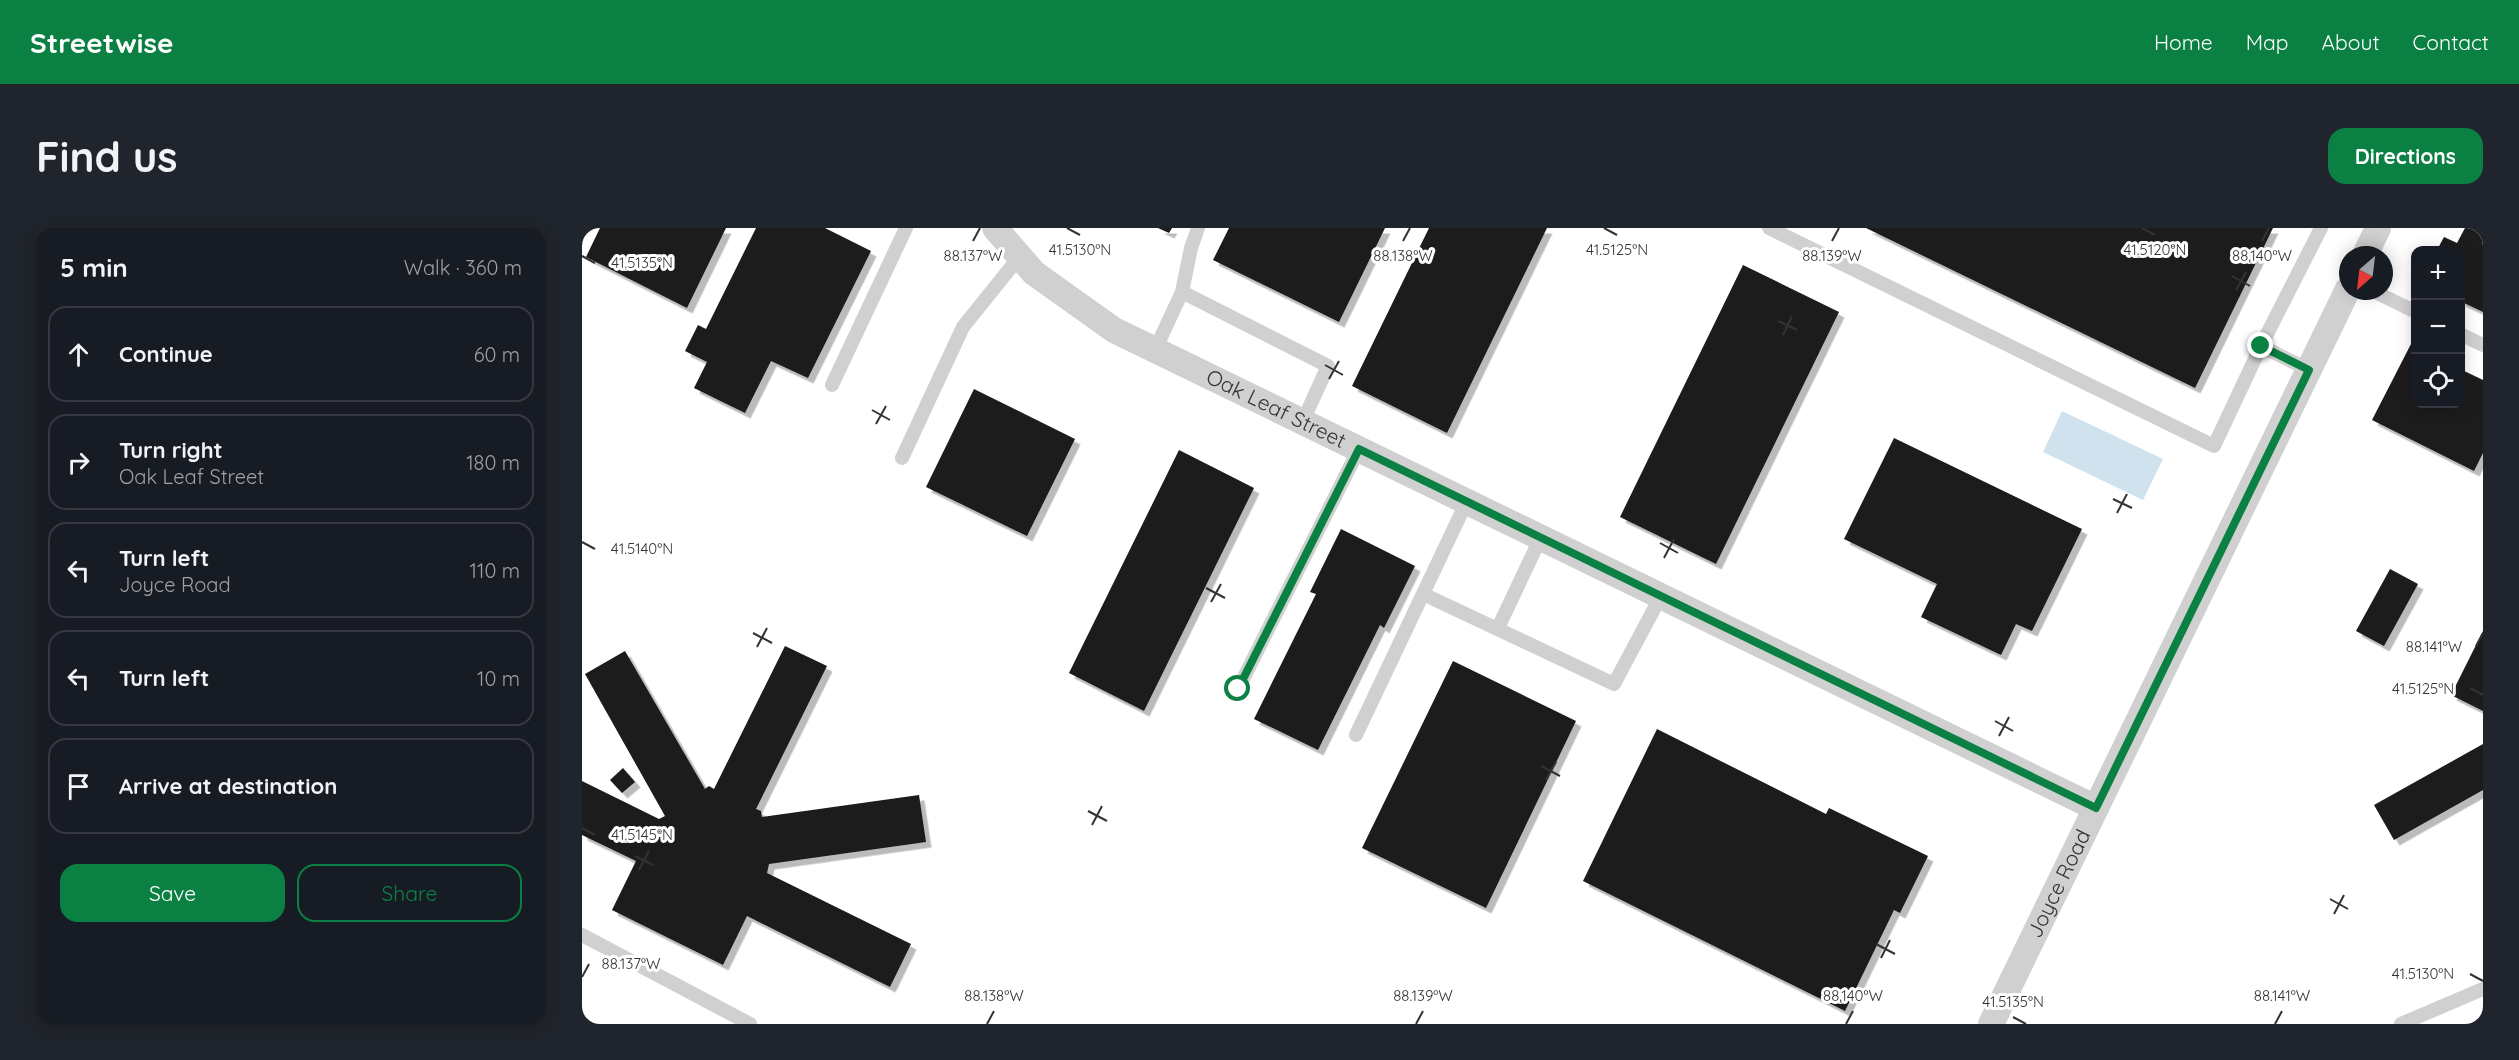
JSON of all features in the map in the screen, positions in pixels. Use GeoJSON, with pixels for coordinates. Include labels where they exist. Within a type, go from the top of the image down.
{"type":"FeatureCollection","features":[{"type":"Feature","properties":{"kind":"street"},"geometry":{"type":"LineString","coordinates":[[2369,246],[2378,228]]}},
{"type":"Feature","properties":{"kind":"street","name":"Oak Leaf Street"},"geometry":{"type":"LineString","coordinates":[[1002,230],[1034,273],[1114,330],[2096,808]]}},
{"type":"Feature","properties":{"kind":"street","name":"Joyce Road"},"geometry":{"type":"LineString","coordinates":[[1991,1024],[2343,300]]}},
{"type":"Feature","properties":{"kind":"lane"},"geometry":{"type":"LineString","coordinates":[[832,385],[906,228]]}},
{"type":"Feature","properties":{"kind":"lane"},"geometry":{"type":"LineString","coordinates":[[1155,350],[1182,292],[1191,248],[1198,228]]}},
{"type":"Feature","properties":{"kind":"lane"},"geometry":{"type":"LineString","coordinates":[[1769,228],[2214,446],[2261,346],[2321,228]]}},
{"type":"Feature","properties":{"kind":"lane"},"geometry":{"type":"LineString","coordinates":[[902,458],[963,327],[1020,256]]}},
{"type":"Feature","properties":{"kind":"lane"},"geometry":{"type":"LineString","coordinates":[[1182,292],[1328,366],[1303,422]]}},
{"type":"Feature","properties":{"kind":"lane"},"geometry":{"type":"LineString","coordinates":[[2391,300],[2411,310]]}},
{"type":"Feature","properties":{"kind":"lane"},"geometry":{"type":"LineString","coordinates":[[2465,336],[2483,345]]}},
{"type":"Feature","properties":{"kind":"lane"},"geometry":{"type":"LineString","coordinates":[[2261,346],[2309,370]]}},
{"type":"Feature","properties":{"kind":"lane"},"geometry":{"type":"LineString","coordinates":[[1238,689],[1359,449]]}},
{"type":"Feature","properties":{"kind":"lane"},"geometry":{"type":"LineString","coordinates":[[1356,735],[1467,501]]}},
{"type":"Feature","properties":{"kind":"lane"},"geometry":{"type":"LineString","coordinates":[[1498,628],[1540,537]]}},
{"type":"Feature","properties":{"kind":"lane"},"geometry":{"type":"LineString","coordinates":[[1423,594],[1614,684],[1660,596]]}},
{"type":"Feature","properties":{"kind":"lane"},"geometry":{"type":"LineString","coordinates":[[582,935],[750,1024]]}},
{"type":"Feature","properties":{"kind":"lane"},"geometry":{"type":"LineString","coordinates":[[2401,1024],[2483,989]]}},
{"type":"Feature","properties":{"kind":"water"},"geometry":{"type":"Polygon","coordinates":[[[2062,411],[2163,459],[2143,500],[2043,452],[2062,411]]]}},
{"type":"Feature","properties":{"kind":"building"},"geometry":{"type":"Polygon","coordinates":[[[600,228],[726,228],[687,308],[586,257],[600,228]]]}},
{"type":"Feature","properties":{"kind":"building"},"geometry":{"type":"Polygon","coordinates":[[[756,228],[825,228],[871,251],[808,378],[771,361],[745,413],[694,388],[707,362],[685,351],[698,325],[706,329],[756,228]]]}},
{"type":"Feature","properties":{"kind":"building"},"geometry":{"type":"Polygon","coordinates":[[[1158,228],[1172,228],[1169,233],[1158,228]]]}},
{"type":"Feature","properties":{"kind":"building"},"geometry":{"type":"Polygon","coordinates":[[[1229,228],[1385,228],[1339,322],[1213,260],[1229,228]]]}},
{"type":"Feature","properties":{"kind":"building"},"geometry":{"type":"Polygon","coordinates":[[[1429,228],[1547,228],[1447,433],[1352,386],[1429,228]]]}},
{"type":"Feature","properties":{"kind":"building"},"geometry":{"type":"Polygon","coordinates":[[[1866,228],[2273,228],[2195,388],[1866,228]]]}},
{"type":"Feature","properties":{"kind":"building"},"geometry":{"type":"Polygon","coordinates":[[[2465,228],[2478,228],[2483,231],[2483,312],[2465,303],[2465,246],[2439,246],[2444,237],[2457,243],[2465,228]]]}},
{"type":"Feature","properties":{"kind":"building"},"geometry":{"type":"Polygon","coordinates":[[[1743,265],[1839,312],[1716,564],[1620,517],[1743,265]]]}},
{"type":"Feature","properties":{"kind":"building"},"geometry":{"type":"Polygon","coordinates":[[[2411,344],[2411,408],[2465,408],[2465,371],[2483,380],[2483,453],[2474,471],[2372,420],[2411,344]]]}},
{"type":"Feature","properties":{"kind":"building"},"geometry":{"type":"Polygon","coordinates":[[[974,389],[1075,439],[1027,536],[926,487],[974,389]]]}},
{"type":"Feature","properties":{"kind":"building"},"geometry":{"type":"Polygon","coordinates":[[[1894,438],[2082,529],[2032,631],[2016,624],[2001,655],[1921,617],[1937,584],[1844,539],[1894,438]]]}},
{"type":"Feature","properties":{"kind":"building"},"geometry":{"type":"Polygon","coordinates":[[[1179,450],[1254,488],[1144,711],[1069,673],[1179,450]]]}},
{"type":"Feature","properties":{"kind":"building"},"geometry":{"type":"Polygon","coordinates":[[[1341,529],[1415,566],[1384,628],[1380,625],[1318,750],[1254,719],[1316,594],[1310,592],[1341,529]]]}},
{"type":"Feature","properties":{"kind":"building"},"geometry":{"type":"Polygon","coordinates":[[[2390,569],[2418,584],[2384,646],[2356,631],[2390,569]]]}},
{"type":"Feature","properties":{"kind":"building"},"geometry":{"type":"Polygon","coordinates":[[[2483,631],[2483,711],[2451,695],[2483,631]]]}},
{"type":"Feature","properties":{"kind":"building"},"geometry":{"type":"Polygon","coordinates":[[[785,646],[827,666],[756,809],[761,811],[762,817],[919,795],[926,842],[769,864],[767,873],[911,944],[890,987],[747,916],[723,965],[612,910],[636,861],[582,835],[582,781],[659,819],[665,816],[585,674],[625,651],[705,789],[709,786],[714,789],[785,646]]]}},
{"type":"Feature","properties":{"kind":"building"},"geometry":{"type":"Polygon","coordinates":[[[1453,661],[1576,721],[1486,908],[1362,848],[1453,661]]]}},
{"type":"Feature","properties":{"kind":"building"},"geometry":{"type":"Polygon","coordinates":[[[1657,729],[1826,814],[1829,808],[1928,856],[1900,913],[1894,910],[1845,1011],[1583,881],[1657,729]]]}},
{"type":"Feature","properties":{"kind":"building"},"geometry":{"type":"Polygon","coordinates":[[[2483,744],[2483,790],[2394,840],[2374,805],[2483,744]]]}},
{"type":"Feature","properties":{"kind":"building"},"geometry":{"type":"Polygon","coordinates":[[[623,768],[635,782],[622,793],[610,780],[623,768]]]}},
{"type":"Feature","properties":{"kind":"route"},"geometry":{"type":"LineString","coordinates":[[1238,689],[1359,449],[2096,808],[2309,370],[2261,346]]}}]}
